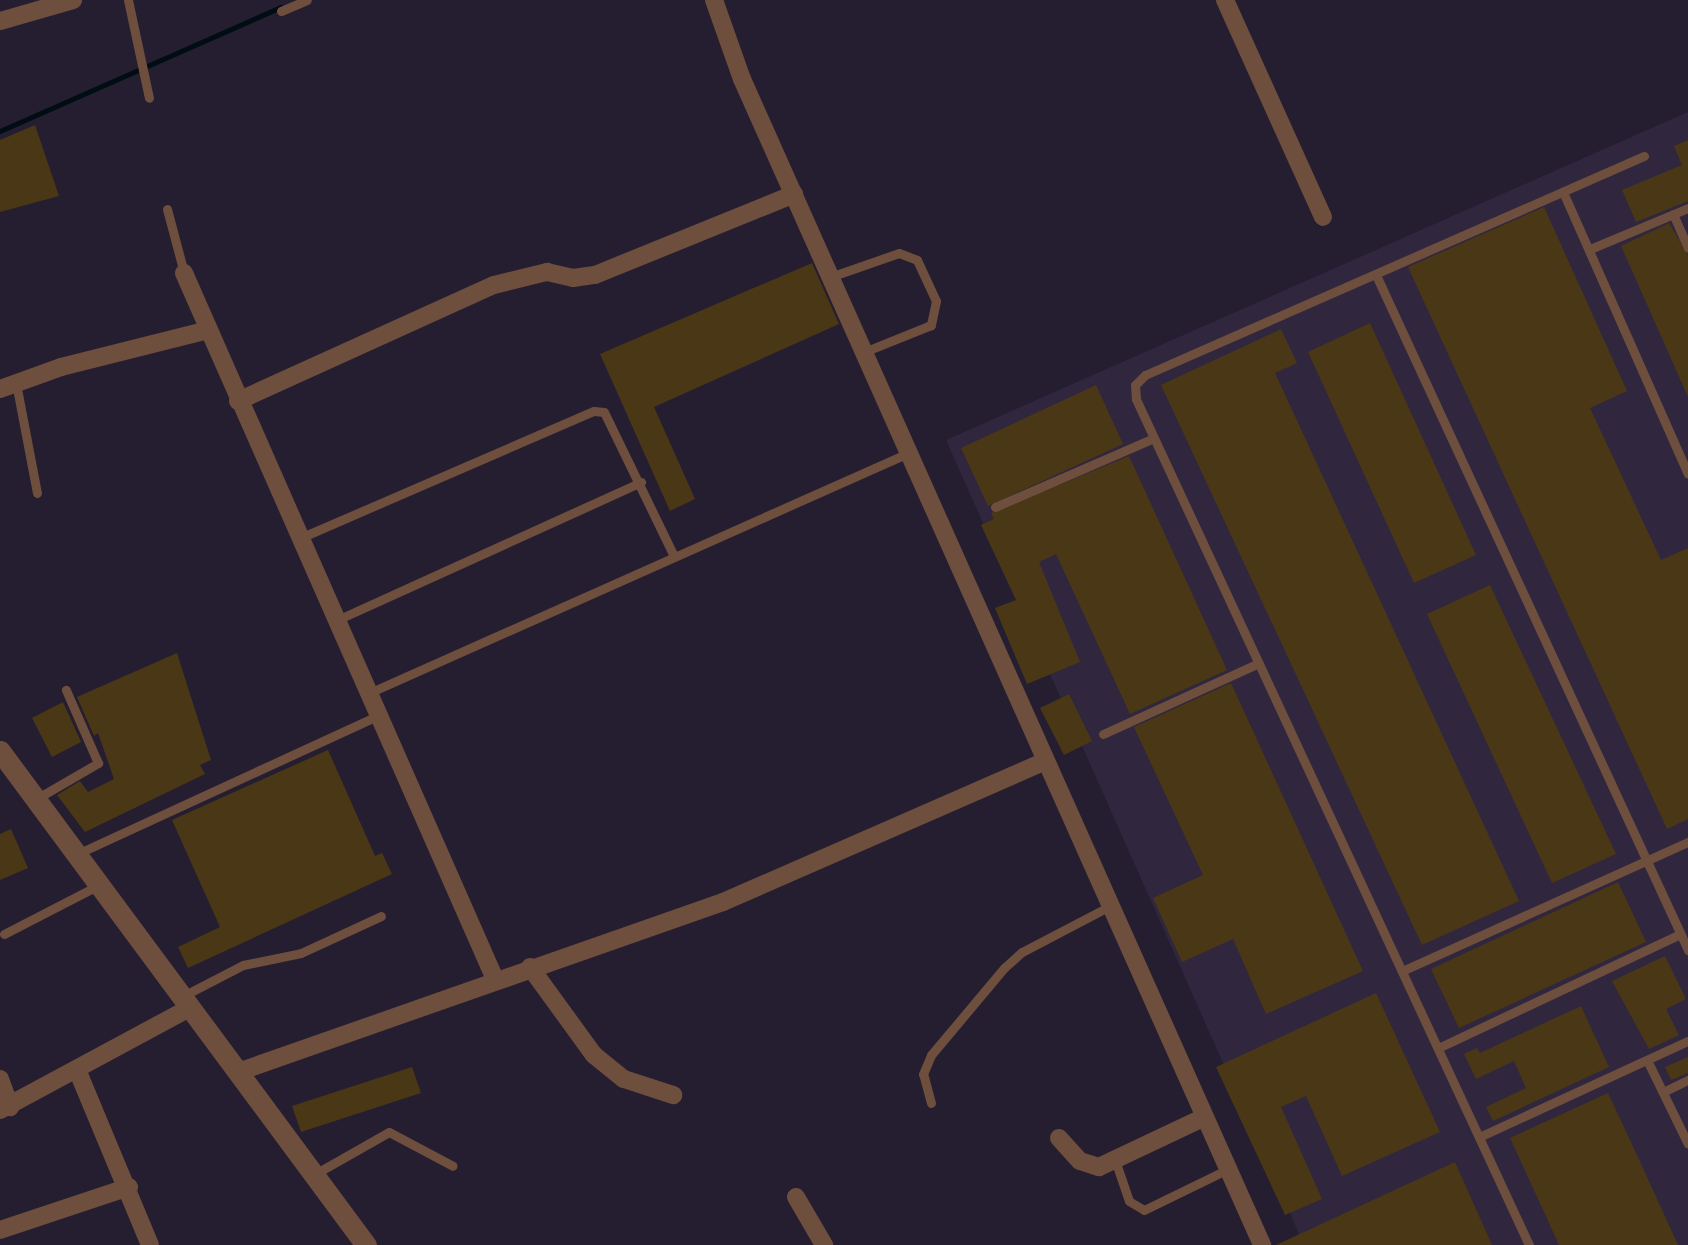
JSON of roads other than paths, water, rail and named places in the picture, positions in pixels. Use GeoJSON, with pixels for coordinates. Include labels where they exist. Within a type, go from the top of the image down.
{"type":"FeatureCollection","features":[{"type":"Feature","properties":{"kind":"street"},"geometry":{"type":"LineString","coordinates":[[0,21],[73,0]]}},
{"type":"Feature","properties":{"kind":"street"},"geometry":{"type":"LineString","coordinates":[[714,0],[830,277],[1262,1245]]}},
{"type":"Feature","properties":{"kind":"street"},"geometry":{"type":"LineString","coordinates":[[1225,0],[1322,217]]}},
{"type":"Feature","properties":{"kind":"street"},"geometry":{"type":"LineString","coordinates":[[238,401],[494,285],[547,272],[573,278],[595,275],[794,194]]}},
{"type":"Feature","properties":{"kind":"street"},"geometry":{"type":"LineString","coordinates":[[184,273],[298,538],[495,979]]}},
{"type":"Feature","properties":{"kind":"street"},"geometry":{"type":"LineString","coordinates":[[8,386],[208,330]]}},
{"type":"Feature","properties":{"kind":"street"},"geometry":{"type":"LineString","coordinates":[[0,751],[366,1245]]}},
{"type":"Feature","properties":{"kind":"street"},"geometry":{"type":"LineString","coordinates":[[238,1072],[495,979],[723,902],[1046,761]]}},
{"type":"Feature","properties":{"kind":"street"},"geometry":{"type":"LineString","coordinates":[[530,967],[594,1055],[624,1079],[673,1095]]}},
{"type":"Feature","properties":{"kind":"street"},"geometry":{"type":"LineString","coordinates":[[0,1079],[5,1109],[78,1072],[187,1002]]}},
{"type":"Feature","properties":{"kind":"street"},"geometry":{"type":"LineString","coordinates":[[78,1072],[130,1187],[150,1245]]}},
{"type":"Feature","properties":{"kind":"street"},"geometry":{"type":"LineString","coordinates":[[1059,1138],[1080,1161],[1099,1167],[1205,1117]]}},
{"type":"Feature","properties":{"kind":"street"},"geometry":{"type":"LineString","coordinates":[[0,1230],[130,1187]]}},
{"type":"Feature","properties":{"kind":"street"},"geometry":{"type":"LineString","coordinates":[[796,1197],[817,1243]]}},
{"type":"Feature","properties":{"kind":"lane"},"geometry":{"type":"LineString","coordinates":[[128,0],[149,98]]}},
{"type":"Feature","properties":{"kind":"lane"},"geometry":{"type":"LineString","coordinates":[[281,11],[307,0]]}},
{"type":"Feature","properties":{"kind":"lane"},"geometry":{"type":"LineString","coordinates":[[1529,1245],[1136,399],[1135,385],[1145,375],[1644,156]]}},
{"type":"Feature","properties":{"kind":"lane"},"geometry":{"type":"LineString","coordinates":[[1563,192],[1688,472]]}},
{"type":"Feature","properties":{"kind":"lane"},"geometry":{"type":"LineString","coordinates":[[1590,249],[1688,208]]}},
{"type":"Feature","properties":{"kind":"lane"},"geometry":{"type":"LineString","coordinates":[[167,209],[184,273]]}},
{"type":"Feature","properties":{"kind":"lane"},"geometry":{"type":"LineString","coordinates":[[1673,214],[1688,248]]}},
{"type":"Feature","properties":{"kind":"lane"},"geometry":{"type":"LineString","coordinates":[[830,277],[899,253],[916,260],[936,301],[931,325],[864,352]]}},
{"type":"Feature","properties":{"kind":"lane"},"geometry":{"type":"LineString","coordinates":[[1376,275],[1688,950]]}},
{"type":"Feature","properties":{"kind":"lane"},"geometry":{"type":"LineString","coordinates":[[8,386],[37,493]]}},
{"type":"Feature","properties":{"kind":"lane"},"geometry":{"type":"LineString","coordinates":[[298,538],[594,411],[612,419],[674,556]]}},
{"type":"Feature","properties":{"kind":"lane"},"geometry":{"type":"LineString","coordinates":[[995,507],[1154,438]]}},
{"type":"Feature","properties":{"kind":"lane"},"geometry":{"type":"LineString","coordinates":[[367,694],[908,453]]}},
{"type":"Feature","properties":{"kind":"lane"},"geometry":{"type":"LineString","coordinates":[[335,621],[641,482]]}},
{"type":"Feature","properties":{"kind":"lane"},"geometry":{"type":"LineString","coordinates":[[1103,734],[1259,663]]}},
{"type":"Feature","properties":{"kind":"lane"},"geometry":{"type":"LineString","coordinates":[[36,799],[98,762],[66,690]]}},
{"type":"Feature","properties":{"kind":"lane"},"geometry":{"type":"LineString","coordinates":[[77,854],[377,716]]}},
{"type":"Feature","properties":{"kind":"lane"},"geometry":{"type":"LineString","coordinates":[[1402,971],[1688,842]]}},
{"type":"Feature","properties":{"kind":"lane"},"geometry":{"type":"LineString","coordinates":[[4,934],[100,884]]}},
{"type":"Feature","properties":{"kind":"lane"},"geometry":{"type":"LineString","coordinates":[[932,1103],[923,1074],[931,1055],[1004,968],[1110,906]]}},
{"type":"Feature","properties":{"kind":"lane"},"geometry":{"type":"LineString","coordinates":[[187,1002],[243,965],[301,953],[381,916]]}},
{"type":"Feature","properties":{"kind":"lane"},"geometry":{"type":"LineString","coordinates":[[1438,1048],[1680,934]]}},
{"type":"Feature","properties":{"kind":"lane"},"geometry":{"type":"LineString","coordinates":[[1479,1137],[1688,1041]]}},
{"type":"Feature","properties":{"kind":"lane"},"geometry":{"type":"LineString","coordinates":[[1647,1060],[1688,1144]]}},
{"type":"Feature","properties":{"kind":"lane"},"geometry":{"type":"LineString","coordinates":[[1663,1092],[1688,1080]]}},
{"type":"Feature","properties":{"kind":"lane"},"geometry":{"type":"LineString","coordinates":[[314,1175],[389,1132],[453,1167]]}},
{"type":"Feature","properties":{"kind":"lane"},"geometry":{"type":"LineString","coordinates":[[1115,1160],[1129,1201],[1144,1210],[1228,1169]]}},
{"type":"Feature","properties":{"kind":"waterway"},"geometry":{"type":"LineString","coordinates":[[0,131],[281,7]]}}]}
